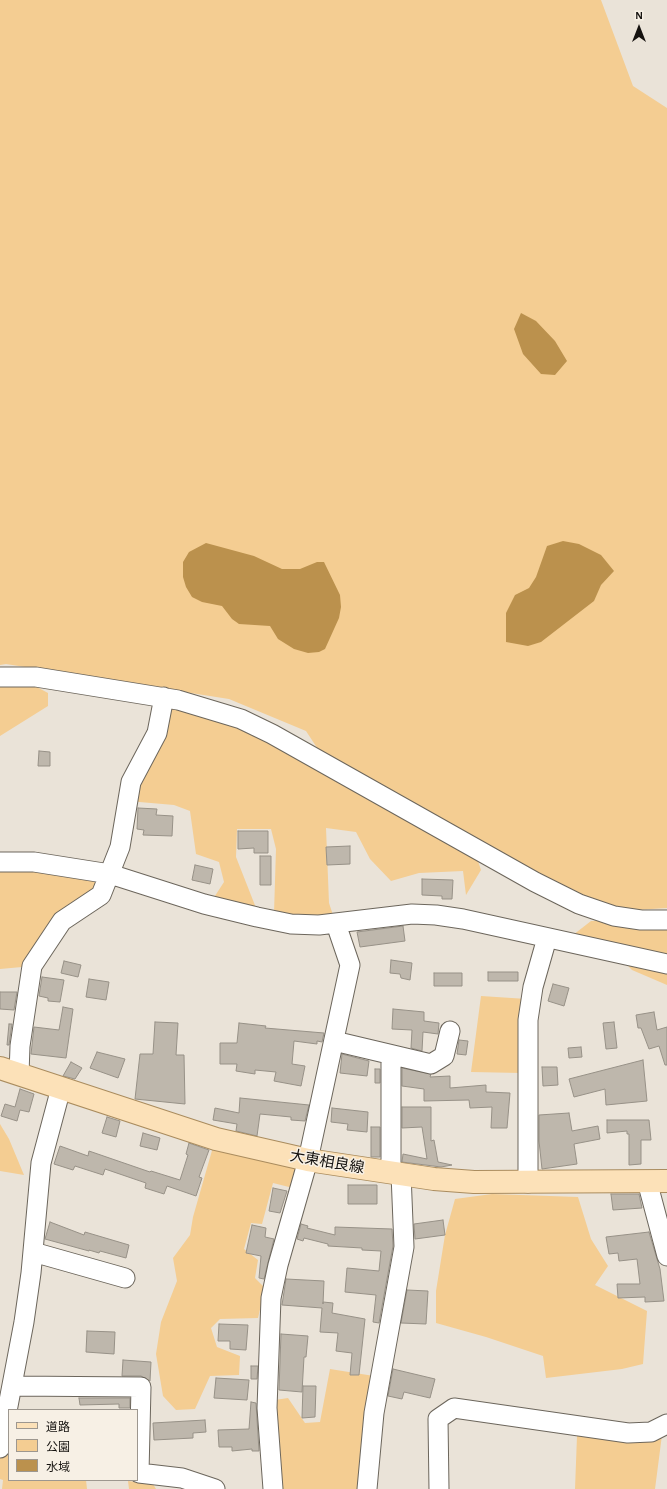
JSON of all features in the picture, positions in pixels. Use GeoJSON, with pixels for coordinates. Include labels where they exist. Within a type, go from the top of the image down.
{"type":"FeatureCollection","features":[{"type":"Feature","properties":{"kind":"main road","name":"大東相良線"},"geometry":{"type":"LineString","coordinates":[[10,1071],[216,1139],[308,1160],[396,1174],[474,1182],[657,1181]]}},
{"type":"Feature","properties":{"kind":"street"},"geometry":{"type":"LineString","coordinates":[[0,677],[36,677],[164,697],[226,714],[272,734],[535,882],[579,904],[614,916],[641,920],[667,920]]}},
{"type":"Feature","properties":{"kind":"street"},"geometry":{"type":"LineString","coordinates":[[10,1071],[20,1046],[32,966],[62,921],[101,895],[120,847],[131,782],[157,733],[164,697]]}},
{"type":"Feature","properties":{"kind":"street"},"geometry":{"type":"LineString","coordinates":[[0,862],[34,862],[74,867],[110,874],[204,904],[291,924],[336,924],[412,914],[436,915],[463,919],[667,964]]}},
{"type":"Feature","properties":{"kind":"street"},"geometry":{"type":"LineString","coordinates":[[272,1489],[267,1408],[271,1298],[278,1265],[308,1160],[350,965],[336,924]]}},
{"type":"Feature","properties":{"kind":"street"},"geometry":{"type":"LineString","coordinates":[[528,1182],[528,1020],[533,988],[547,938]]}},
{"type":"Feature","properties":{"kind":"street"},"geometry":{"type":"LineString","coordinates":[[334,1040],[431,1064],[444,1056],[450,1031]]}},
{"type":"Feature","properties":{"kind":"street"},"geometry":{"type":"LineString","coordinates":[[367,1489],[374,1413],[404,1247],[396,1174],[390,1055]]}},
{"type":"Feature","properties":{"kind":"street"},"geometry":{"type":"LineString","coordinates":[[8,1409],[24,1322],[42,1163],[62,1088]]}},
{"type":"Feature","properties":{"kind":"street"},"geometry":{"type":"LineString","coordinates":[[657,1181],[667,1256]]}},
{"type":"Feature","properties":{"kind":"street"},"geometry":{"type":"LineString","coordinates":[[33,1252],[125,1278]]}},
{"type":"Feature","properties":{"kind":"street"},"geometry":{"type":"LineString","coordinates":[[13,1386],[141,1387],[139,1473],[182,1478],[215,1489]]}},
{"type":"Feature","properties":{"kind":"street"},"geometry":{"type":"LineString","coordinates":[[440,1489],[438,1419],[454,1408],[628,1433],[651,1432],[667,1424]]}},
{"type":"Feature","properties":{"kind":"street"},"geometry":{"type":"LineString","coordinates":[[0,1448],[8,1410]]}},
{"type":"Feature","properties":{"kind":"green space"},"geometry":{"type":"Polygon","coordinates":[[[0,0],[601,0],[633,86],[667,108],[667,908],[621,911],[476,855],[481,870],[466,895],[463,871],[419,873],[391,881],[370,859],[356,832],[326,828],[329,903],[335,921],[274,913],[276,849],[271,829],[237,829],[236,857],[258,913],[213,899],[224,882],[219,862],[196,854],[190,811],[174,805],[128,801],[165,699],[254,729],[329,766],[306,731],[229,699],[6,664],[0,665],[0,0]]]}},
{"type":"Feature","properties":{"kind":"green space"},"geometry":{"type":"Polygon","coordinates":[[[33,685],[48,693],[48,706],[0,736],[0,686],[33,685]]]}},
{"type":"Feature","properties":{"kind":"green space"},"geometry":{"type":"Polygon","coordinates":[[[0,864],[96,874],[100,885],[34,946],[22,967],[0,969],[0,864]]]}},
{"type":"Feature","properties":{"kind":"green space"},"geometry":{"type":"Polygon","coordinates":[[[667,920],[667,985],[632,970],[607,944],[573,935],[591,921],[667,920]]]}},
{"type":"Feature","properties":{"kind":"green space"},"geometry":{"type":"Polygon","coordinates":[[[481,996],[527,999],[521,1073],[471,1072],[481,996]]]}},
{"type":"Feature","properties":{"kind":"green space"},"geometry":{"type":"Polygon","coordinates":[[[0,1124],[9,1139],[24,1175],[0,1171],[0,1124]]]}},
{"type":"Feature","properties":{"kind":"green space"},"geometry":{"type":"Polygon","coordinates":[[[213,1147],[296,1165],[293,1188],[273,1183],[262,1224],[251,1223],[244,1249],[258,1260],[255,1278],[265,1288],[258,1318],[220,1319],[211,1328],[217,1347],[240,1356],[239,1375],[210,1376],[195,1409],[176,1410],[163,1396],[156,1354],[161,1322],[177,1281],[173,1258],[190,1235],[193,1217],[213,1147]]]}},
{"type":"Feature","properties":{"kind":"green space"},"geometry":{"type":"Polygon","coordinates":[[[492,1194],[578,1197],[591,1239],[608,1266],[595,1285],[647,1311],[643,1364],[622,1369],[546,1378],[543,1356],[486,1337],[436,1323],[436,1291],[445,1235],[455,1199],[492,1194]]]}},
{"type":"Feature","properties":{"kind":"green space"},"geometry":{"type":"Polygon","coordinates":[[[330,1369],[374,1376],[363,1489],[279,1489],[275,1400],[288,1398],[305,1423],[320,1422],[330,1369]]]}},
{"type":"Feature","properties":{"kind":"green space"},"geometry":{"type":"Polygon","coordinates":[[[662,1435],[655,1489],[575,1489],[577,1436],[662,1435]]]}},
{"type":"Feature","properties":{"kind":"green space"},"geometry":{"type":"Polygon","coordinates":[[[8,1440],[8,1481],[86,1481],[87,1489],[2,1489],[3,1480],[0,1479],[0,1441],[8,1440]]]}},
{"type":"Feature","properties":{"kind":"green space"},"geometry":{"type":"Polygon","coordinates":[[[128,1481],[153,1484],[156,1489],[129,1489],[128,1481]]]}},
{"type":"Feature","properties":{"kind":"water"},"geometry":{"type":"Polygon","coordinates":[[[521,313],[536,321],[555,341],[567,361],[555,375],[541,374],[523,354],[514,329],[521,313]]]}},
{"type":"Feature","properties":{"kind":"water"},"geometry":{"type":"Polygon","coordinates":[[[563,541],[579,544],[601,555],[614,571],[601,585],[594,601],[541,642],[528,646],[506,642],[506,613],[515,595],[529,588],[536,577],[547,546],[563,541]]]}},
{"type":"Feature","properties":{"kind":"water"},"geometry":{"type":"Polygon","coordinates":[[[206,543],[254,556],[282,569],[300,569],[317,562],[324,562],[340,595],[341,607],[339,618],[325,649],[319,652],[308,653],[294,649],[278,639],[270,626],[239,624],[232,619],[222,606],[202,602],[192,597],[186,587],[183,577],[183,562],[189,552],[206,543]]]}},
{"type":"Feature","properties":{"kind":"building"},"geometry":{"type":"Polygon","coordinates":[[[39,751],[50,752],[50,766],[38,766],[39,751]]]}},
{"type":"Feature","properties":{"kind":"building"},"geometry":{"type":"Polygon","coordinates":[[[138,808],[157,809],[156,815],[173,816],[172,836],[143,835],[144,830],[137,829],[138,808]]]}},
{"type":"Feature","properties":{"kind":"building"},"geometry":{"type":"Polygon","coordinates":[[[238,831],[268,831],[268,853],[254,853],[254,848],[238,849],[238,831]]]}},
{"type":"Feature","properties":{"kind":"building"},"geometry":{"type":"Polygon","coordinates":[[[350,846],[350,864],[327,865],[326,847],[350,846]]]}},
{"type":"Feature","properties":{"kind":"building"},"geometry":{"type":"Polygon","coordinates":[[[260,856],[271,856],[271,885],[260,885],[260,856]]]}},
{"type":"Feature","properties":{"kind":"building"},"geometry":{"type":"Polygon","coordinates":[[[195,865],[213,869],[210,884],[192,880],[195,865]]]}},
{"type":"Feature","properties":{"kind":"building"},"geometry":{"type":"Polygon","coordinates":[[[422,879],[453,880],[452,899],[442,899],[442,896],[422,895],[422,879]]]}},
{"type":"Feature","properties":{"kind":"building"},"geometry":{"type":"Polygon","coordinates":[[[403,926],[405,941],[360,947],[357,932],[403,926]]]}},
{"type":"Feature","properties":{"kind":"building"},"geometry":{"type":"Polygon","coordinates":[[[391,960],[412,963],[410,980],[401,978],[400,974],[390,973],[391,960]]]}},
{"type":"Feature","properties":{"kind":"building"},"geometry":{"type":"Polygon","coordinates":[[[64,961],[81,965],[78,977],[61,973],[64,961]]]}},
{"type":"Feature","properties":{"kind":"building"},"geometry":{"type":"Polygon","coordinates":[[[488,972],[518,972],[518,981],[488,981],[488,972]]]}},
{"type":"Feature","properties":{"kind":"building"},"geometry":{"type":"Polygon","coordinates":[[[434,973],[462,973],[462,986],[434,986],[434,973]]]}},
{"type":"Feature","properties":{"kind":"building"},"geometry":{"type":"Polygon","coordinates":[[[42,977],[64,980],[60,1002],[48,1001],[48,998],[39,996],[42,977]]]}},
{"type":"Feature","properties":{"kind":"building"},"geometry":{"type":"Polygon","coordinates":[[[89,979],[109,982],[106,1000],[86,997],[89,979]]]}},
{"type":"Feature","properties":{"kind":"building"},"geometry":{"type":"Polygon","coordinates":[[[553,984],[569,988],[564,1006],[548,1001],[553,984]]]}},
{"type":"Feature","properties":{"kind":"building"},"geometry":{"type":"Polygon","coordinates":[[[0,992],[17,992],[14,1010],[0,1009],[0,992]]]}},
{"type":"Feature","properties":{"kind":"building"},"geometry":{"type":"Polygon","coordinates":[[[63,1007],[73,1009],[66,1058],[31,1054],[34,1027],[59,1030],[63,1007]]]}},
{"type":"Feature","properties":{"kind":"building"},"geometry":{"type":"Polygon","coordinates":[[[393,1009],[424,1012],[424,1021],[439,1023],[438,1034],[423,1032],[422,1051],[411,1048],[412,1030],[392,1029],[393,1009]]]}},
{"type":"Feature","properties":{"kind":"building"},"geometry":{"type":"Polygon","coordinates":[[[654,1012],[657,1030],[667,1027],[667,1065],[665,1065],[659,1046],[649,1049],[641,1028],[638,1028],[636,1015],[654,1012]]]}},
{"type":"Feature","properties":{"kind":"building"},"geometry":{"type":"Polygon","coordinates":[[[155,1022],[178,1023],[176,1055],[184,1055],[185,1104],[135,1099],[140,1054],[153,1054],[155,1022]]]}},
{"type":"Feature","properties":{"kind":"building"},"geometry":{"type":"Polygon","coordinates":[[[614,1022],[617,1048],[606,1049],[603,1023],[614,1022]]]}},
{"type":"Feature","properties":{"kind":"building"},"geometry":{"type":"Polygon","coordinates":[[[239,1023],[266,1026],[265,1028],[324,1033],[322,1042],[317,1041],[317,1044],[294,1041],[292,1064],[305,1066],[301,1086],[274,1081],[276,1072],[255,1070],[255,1074],[236,1071],[237,1064],[220,1064],[220,1043],[237,1043],[239,1023]]]}},
{"type":"Feature","properties":{"kind":"building"},"geometry":{"type":"Polygon","coordinates":[[[9,1024],[12,1024],[9,1045],[7,1045],[9,1024]]]}},
{"type":"Feature","properties":{"kind":"building"},"geometry":{"type":"Polygon","coordinates":[[[459,1040],[468,1041],[466,1055],[457,1054],[459,1040]]]}},
{"type":"Feature","properties":{"kind":"building"},"geometry":{"type":"Polygon","coordinates":[[[581,1047],[582,1057],[569,1058],[568,1048],[581,1047]]]}},
{"type":"Feature","properties":{"kind":"building"},"geometry":{"type":"Polygon","coordinates":[[[97,1052],[125,1059],[118,1078],[90,1068],[97,1052]]]}},
{"type":"Feature","properties":{"kind":"building"},"geometry":{"type":"Polygon","coordinates":[[[342,1054],[369,1061],[367,1076],[340,1073],[342,1054]]]}},
{"type":"Feature","properties":{"kind":"building"},"geometry":{"type":"Polygon","coordinates":[[[643,1060],[647,1101],[606,1105],[605,1089],[574,1097],[569,1079],[643,1060]]]}},
{"type":"Feature","properties":{"kind":"building"},"geometry":{"type":"Polygon","coordinates":[[[71,1062],[82,1068],[75,1079],[63,1076],[71,1062]]]}},
{"type":"Feature","properties":{"kind":"building"},"geometry":{"type":"Polygon","coordinates":[[[542,1067],[557,1067],[558,1085],[543,1086],[542,1067]]]}},
{"type":"Feature","properties":{"kind":"building"},"geometry":{"type":"Polygon","coordinates":[[[402,1068],[431,1074],[430,1077],[450,1076],[450,1088],[486,1085],[486,1092],[510,1093],[507,1128],[491,1128],[492,1107],[470,1108],[469,1100],[424,1101],[424,1089],[402,1086],[402,1068]]]}},
{"type":"Feature","properties":{"kind":"building"},"geometry":{"type":"Polygon","coordinates":[[[375,1069],[380,1069],[380,1083],[375,1083],[375,1069]]]}},
{"type":"Feature","properties":{"kind":"building"},"geometry":{"type":"Polygon","coordinates":[[[20,1089],[34,1094],[29,1112],[20,1110],[17,1121],[1,1116],[5,1104],[15,1107],[20,1089]]]}},
{"type":"Feature","properties":{"kind":"building"},"geometry":{"type":"Polygon","coordinates":[[[240,1098],[309,1105],[305,1121],[291,1120],[291,1117],[260,1114],[257,1136],[236,1131],[237,1124],[213,1120],[215,1108],[239,1113],[240,1098]]]}},
{"type":"Feature","properties":{"kind":"building"},"geometry":{"type":"Polygon","coordinates":[[[402,1107],[431,1107],[431,1141],[434,1140],[438,1162],[452,1165],[441,1167],[402,1162],[403,1154],[427,1159],[422,1127],[402,1128],[402,1107]]]}},
{"type":"Feature","properties":{"kind":"building"},"geometry":{"type":"Polygon","coordinates":[[[332,1108],[368,1112],[367,1132],[347,1130],[348,1124],[331,1122],[332,1108]]]}},
{"type":"Feature","properties":{"kind":"building"},"geometry":{"type":"Polygon","coordinates":[[[569,1113],[572,1131],[598,1126],[600,1139],[574,1144],[577,1164],[542,1169],[539,1141],[539,1115],[569,1113]]]}},
{"type":"Feature","properties":{"kind":"building"},"geometry":{"type":"Polygon","coordinates":[[[107,1117],[120,1121],[116,1137],[102,1133],[107,1117]]]}},
{"type":"Feature","properties":{"kind":"building"},"geometry":{"type":"Polygon","coordinates":[[[607,1120],[649,1120],[651,1140],[641,1140],[641,1164],[629,1165],[629,1134],[627,1134],[627,1131],[607,1133],[607,1120]]]}},
{"type":"Feature","properties":{"kind":"building"},"geometry":{"type":"Polygon","coordinates":[[[371,1127],[380,1127],[380,1157],[371,1157],[371,1127]]]}},
{"type":"Feature","properties":{"kind":"building"},"geometry":{"type":"Polygon","coordinates":[[[143,1133],[160,1138],[157,1150],[140,1146],[143,1133]]]}},
{"type":"Feature","properties":{"kind":"building"},"geometry":{"type":"Polygon","coordinates":[[[189,1143],[209,1150],[199,1177],[202,1178],[196,1196],[167,1186],[164,1194],[145,1188],[146,1183],[105,1169],[103,1175],[75,1166],[73,1170],[54,1164],[60,1146],[88,1156],[89,1151],[150,1172],[151,1171],[180,1180],[188,1155],[186,1154],[189,1143]]]}},
{"type":"Feature","properties":{"kind":"building"},"geometry":{"type":"Polygon","coordinates":[[[348,1185],[377,1185],[377,1204],[348,1204],[348,1185]]]}},
{"type":"Feature","properties":{"kind":"building"},"geometry":{"type":"Polygon","coordinates":[[[273,1188],[287,1191],[280,1213],[269,1211],[273,1188]]]}},
{"type":"Feature","properties":{"kind":"building"},"geometry":{"type":"Polygon","coordinates":[[[611,1194],[639,1194],[642,1208],[613,1210],[611,1194]]]}},
{"type":"Feature","properties":{"kind":"building"},"geometry":{"type":"Polygon","coordinates":[[[443,1220],[445,1235],[415,1239],[414,1224],[443,1220]]]}},
{"type":"Feature","properties":{"kind":"building"},"geometry":{"type":"Polygon","coordinates":[[[50,1222],[84,1235],[85,1232],[129,1245],[126,1258],[100,1251],[99,1253],[89,1251],[45,1239],[50,1222]]]}},
{"type":"Feature","properties":{"kind":"building"},"geometry":{"type":"Polygon","coordinates":[[[301,1224],[308,1226],[307,1228],[335,1235],[335,1227],[392,1229],[393,1246],[379,1323],[373,1322],[376,1295],[345,1292],[347,1268],[379,1271],[381,1251],[362,1250],[362,1248],[328,1246],[328,1244],[304,1238],[303,1241],[297,1239],[301,1224]]]}},
{"type":"Feature","properties":{"kind":"building"},"geometry":{"type":"Polygon","coordinates":[[[252,1225],[266,1228],[265,1237],[274,1239],[264,1279],[259,1278],[261,1256],[246,1253],[252,1225]]]}},
{"type":"Feature","properties":{"kind":"building"},"geometry":{"type":"Polygon","coordinates":[[[649,1232],[660,1269],[664,1301],[645,1302],[645,1297],[618,1298],[617,1284],[640,1284],[637,1259],[619,1261],[618,1253],[609,1254],[606,1237],[649,1232]]]}},
{"type":"Feature","properties":{"kind":"building"},"geometry":{"type":"Polygon","coordinates":[[[286,1279],[324,1281],[323,1302],[333,1303],[332,1313],[365,1319],[359,1375],[350,1375],[352,1353],[336,1351],[338,1333],[320,1332],[322,1308],[282,1305],[286,1279]]]}},
{"type":"Feature","properties":{"kind":"building"},"geometry":{"type":"Polygon","coordinates":[[[407,1290],[428,1291],[426,1324],[401,1323],[407,1290]]]}},
{"type":"Feature","properties":{"kind":"building"},"geometry":{"type":"Polygon","coordinates":[[[219,1324],[248,1325],[246,1350],[230,1349],[230,1341],[218,1341],[219,1324]]]}},
{"type":"Feature","properties":{"kind":"building"},"geometry":{"type":"Polygon","coordinates":[[[87,1331],[115,1332],[114,1354],[86,1352],[87,1331]]]}},
{"type":"Feature","properties":{"kind":"building"},"geometry":{"type":"Polygon","coordinates":[[[281,1334],[308,1336],[306,1357],[304,1357],[302,1392],[279,1390],[281,1334]]]}},
{"type":"Feature","properties":{"kind":"building"},"geometry":{"type":"Polygon","coordinates":[[[123,1360],[151,1362],[150,1381],[141,1376],[122,1376],[123,1360]]]}},
{"type":"Feature","properties":{"kind":"building"},"geometry":{"type":"Polygon","coordinates":[[[251,1366],[258,1366],[257,1379],[251,1379],[251,1366]]]}},
{"type":"Feature","properties":{"kind":"building"},"geometry":{"type":"Polygon","coordinates":[[[393,1369],[435,1379],[430,1398],[404,1392],[402,1399],[388,1396],[393,1369]]]}},
{"type":"Feature","properties":{"kind":"building"},"geometry":{"type":"Polygon","coordinates":[[[216,1378],[249,1380],[247,1400],[214,1398],[216,1378]]]}},
{"type":"Feature","properties":{"kind":"building"},"geometry":{"type":"Polygon","coordinates":[[[303,1386],[316,1386],[315,1417],[302,1418],[303,1386]]]}},
{"type":"Feature","properties":{"kind":"building"},"geometry":{"type":"Polygon","coordinates":[[[79,1398],[130,1398],[130,1408],[119,1408],[119,1404],[80,1405],[79,1398]]]}},
{"type":"Feature","properties":{"kind":"building"},"geometry":{"type":"Polygon","coordinates":[[[251,1402],[256,1403],[259,1451],[252,1451],[252,1449],[232,1451],[232,1447],[219,1447],[218,1430],[249,1429],[251,1402]]]}},
{"type":"Feature","properties":{"kind":"building"},"geometry":{"type":"Polygon","coordinates":[[[205,1420],[206,1432],[193,1433],[193,1438],[154,1440],[153,1423],[205,1420]]]}}]}
